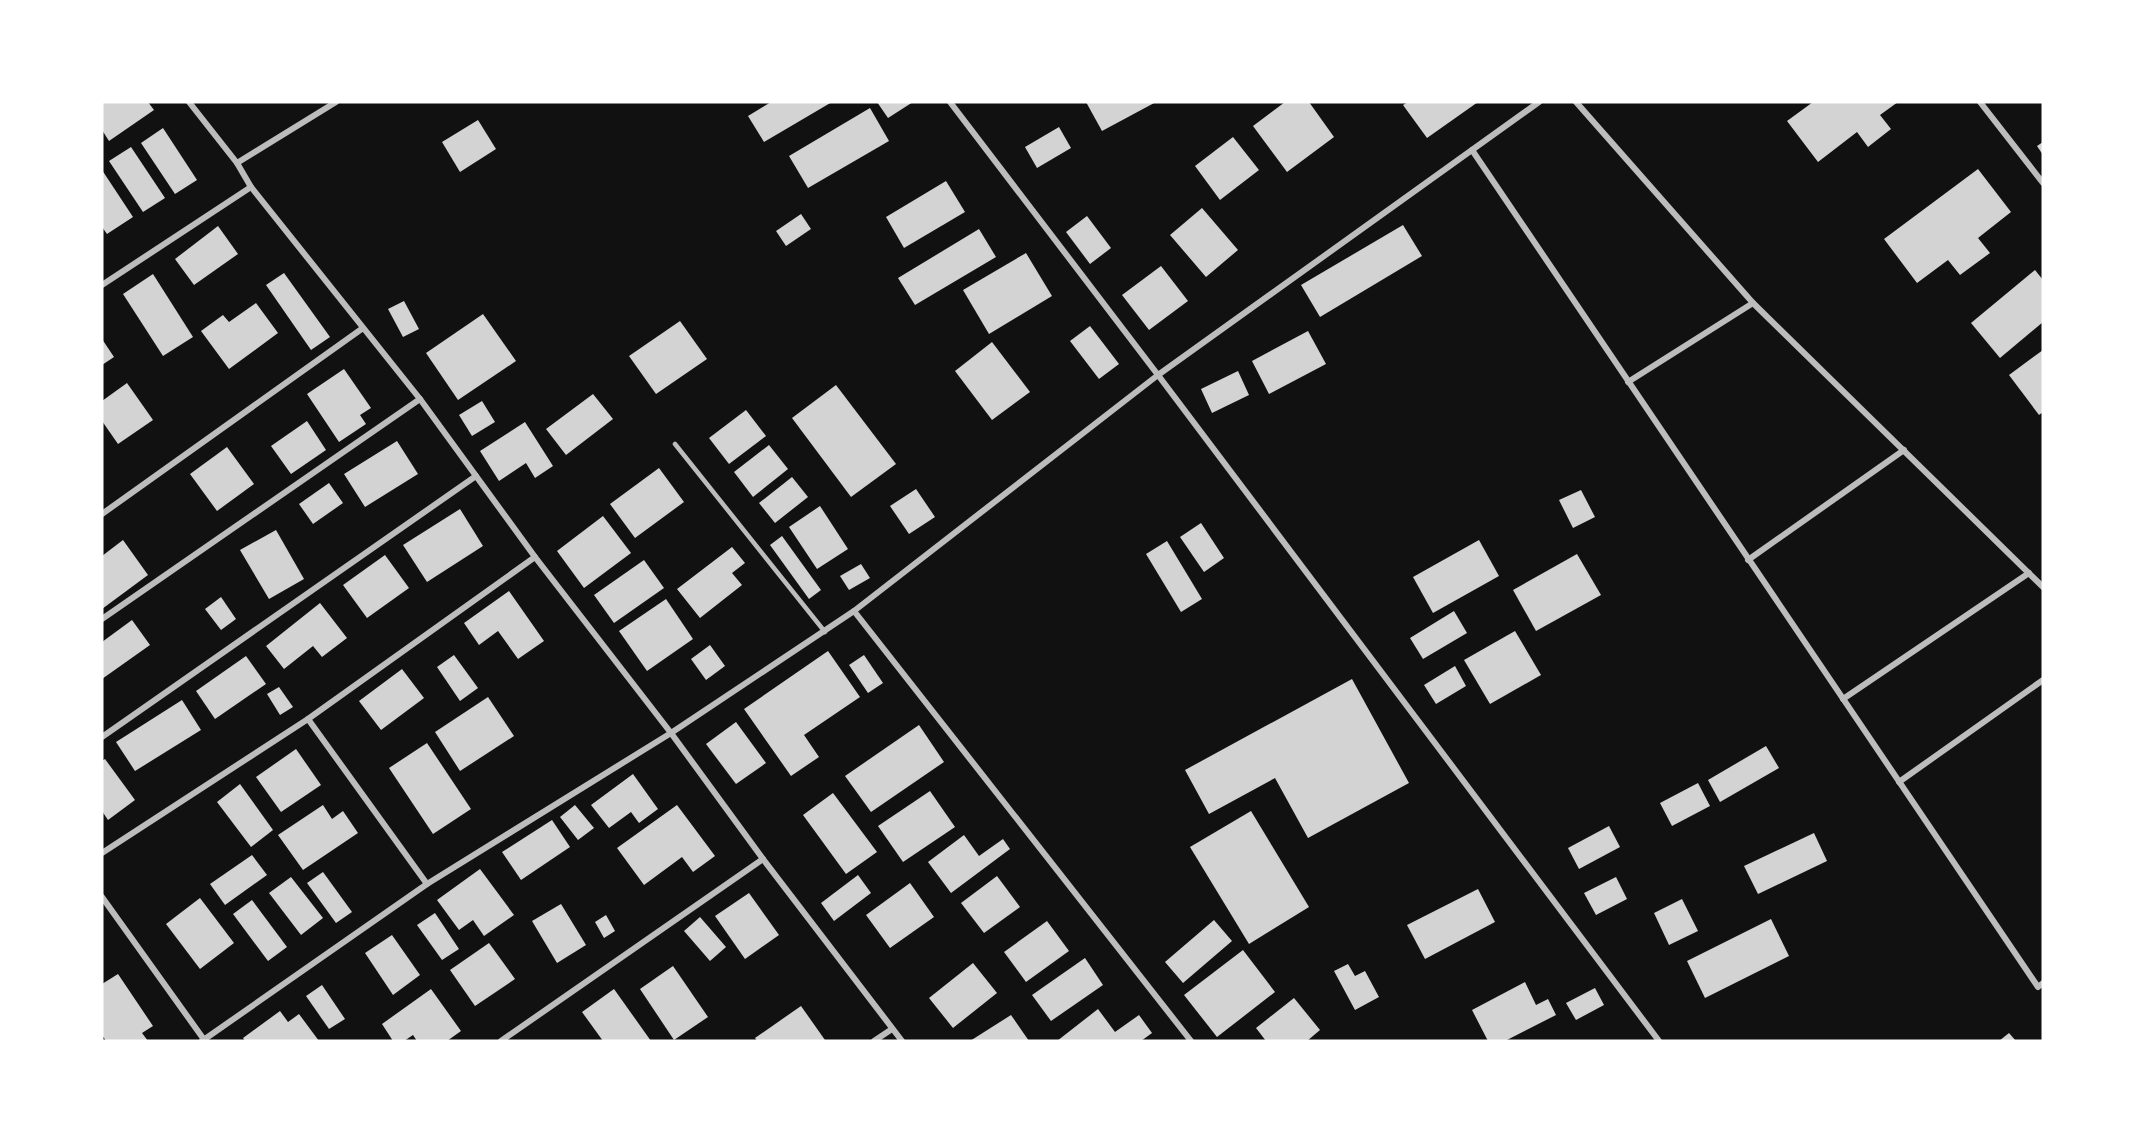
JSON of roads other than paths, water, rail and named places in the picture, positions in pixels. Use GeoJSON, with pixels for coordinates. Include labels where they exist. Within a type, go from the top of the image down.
{"type":"FeatureCollection","features":[{"type":"Feature","properties":{"kind":"street"},"geometry":{"type":"LineString","coordinates":[[189,102],[237,164],[251,187],[420,399],[535,557],[671,733],[763,859],[902,1041]]}},
{"type":"Feature","properties":{"kind":"street"},"geometry":{"type":"LineString","coordinates":[[237,164],[336,102]]}},
{"type":"Feature","properties":{"kind":"street"},"geometry":{"type":"LineString","coordinates":[[950,102],[1659,1041]]}},
{"type":"Feature","properties":{"kind":"street"},"geometry":{"type":"LineString","coordinates":[[102,897],[204,1040],[427,884],[671,733],[854,612],[1158,375],[1539,102]]}},
{"type":"Feature","properties":{"kind":"street"},"geometry":{"type":"LineString","coordinates":[[1576,102],[1753,303],[2043,586]]}},
{"type":"Feature","properties":{"kind":"street"},"geometry":{"type":"LineString","coordinates":[[1980,102],[2043,183]]}},
{"type":"Feature","properties":{"kind":"street"},"geometry":{"type":"LineString","coordinates":[[1472,150],[2038,987],[2043,983]]}},
{"type":"Feature","properties":{"kind":"street"},"geometry":{"type":"LineString","coordinates":[[102,285],[251,187]]}},
{"type":"Feature","properties":{"kind":"street"},"geometry":{"type":"LineString","coordinates":[[1628,382],[1753,303]]}},
{"type":"Feature","properties":{"kind":"street"},"geometry":{"type":"LineString","coordinates":[[102,514],[363,328]]}},
{"type":"Feature","properties":{"kind":"street"},"geometry":{"type":"LineString","coordinates":[[102,619],[420,399]]}},
{"type":"Feature","properties":{"kind":"street"},"geometry":{"type":"LineString","coordinates":[[1748,560],[1904,450]]}},
{"type":"Feature","properties":{"kind":"street"},"geometry":{"type":"LineString","coordinates":[[102,737],[476,476]]}},
{"type":"Feature","properties":{"kind":"street"},"geometry":{"type":"LineString","coordinates":[[102,853],[308,719],[535,557]]}},
{"type":"Feature","properties":{"kind":"street"},"geometry":{"type":"LineString","coordinates":[[1843,699],[2029,573]]}},
{"type":"Feature","properties":{"kind":"street"},"geometry":{"type":"LineString","coordinates":[[854,612],[1191,1041]]}},
{"type":"Feature","properties":{"kind":"street"},"geometry":{"type":"LineString","coordinates":[[1899,782],[2043,680]]}},
{"type":"Feature","properties":{"kind":"street"},"geometry":{"type":"LineString","coordinates":[[308,719],[427,884]]}},
{"type":"Feature","properties":{"kind":"street"},"geometry":{"type":"LineString","coordinates":[[501,1041],[763,859]]}},
{"type":"Feature","properties":{"kind":"street"},"geometry":{"type":"LineString","coordinates":[[874,1041],[892,1029]]}},
{"type":"Feature","properties":{"kind":"lane"},"geometry":{"type":"LineString","coordinates":[[675,444],[825,632]]}}]}
